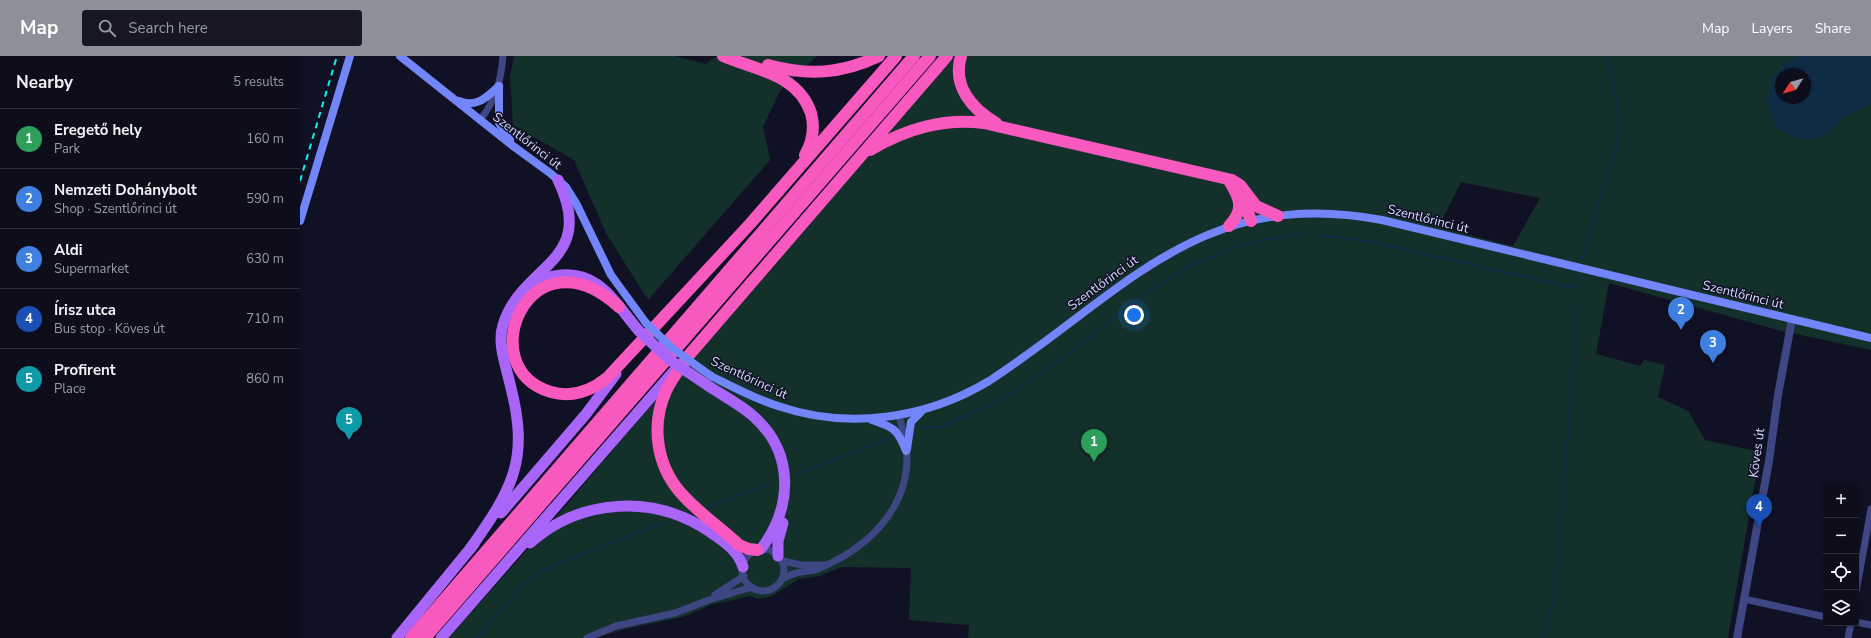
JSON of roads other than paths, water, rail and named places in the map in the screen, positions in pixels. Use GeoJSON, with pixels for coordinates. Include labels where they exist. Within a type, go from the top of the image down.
{"type":"FeatureCollection","features":[{"type":"Feature","properties":{"kind":"highway"},"geometry":{"type":"LineString","coordinates":[[723,56],[785,80],[798,90],[807,104],[813,123],[812,139],[803,160],[786,183]]}},
{"type":"Feature","properties":{"kind":"highway"},"geometry":{"type":"LineString","coordinates":[[738,56],[788,70],[809,72],[844,68],[879,56]]}},
{"type":"Feature","properties":{"kind":"highway"},"geometry":{"type":"LineString","coordinates":[[619,307],[602,293],[588,286],[566,282],[547,286],[530,298],[517,317],[512,339],[517,362],[525,375],[538,386],[554,393],[573,394],[591,389],[602,382],[637,346],[786,183],[896,56]]}},
{"type":"Feature","properties":{"kind":"highway"},"geometry":{"type":"LineString","coordinates":[[411,638],[914,56]]}},
{"type":"Feature","properties":{"kind":"highway"},"geometry":{"type":"LineString","coordinates":[[425,638],[930,56]]}},
{"type":"Feature","properties":{"kind":"highway"},"geometry":{"type":"LineString","coordinates":[[759,550],[749,549],[739,545],[689,502],[672,482],[661,459],[657,432],[661,404],[672,381],[689,355],[947,56]]}},
{"type":"Feature","properties":{"kind":"highway"},"geometry":{"type":"LineString","coordinates":[[961,56],[959,65],[960,81],[965,95],[977,110],[1002,127]]}},
{"type":"Feature","properties":{"kind":"highway"},"geometry":{"type":"LineString","coordinates":[[862,155],[902,133],[932,124],[972,122],[1002,127],[1228,179],[1240,185],[1252,202],[1259,208],[1278,216]]}},
{"type":"Feature","properties":{"kind":"highway"},"geometry":{"type":"LineString","coordinates":[[1228,179],[1242,195],[1251,221]]}},
{"type":"Feature","properties":{"kind":"highway"},"geometry":{"type":"LineString","coordinates":[[1228,179],[1237,194],[1239,202],[1236,217],[1228,226]]}},
{"type":"Feature","properties":{"kind":"highway"},"geometry":{"type":"LineString","coordinates":[[1251,221],[1253,210],[1252,202]]}},
{"type":"Feature","properties":{"kind":"main road"},"geometry":{"type":"LineString","coordinates":[[300,221],[350,56]]}},
{"type":"Feature","properties":{"kind":"main road","name":"Szentlőrinci út"},"geometry":{"type":"LineString","coordinates":[[400,56],[512,146],[558,180],[566,188],[576,203],[611,275],[643,327]]}},
{"type":"Feature","properties":{"kind":"main road"},"geometry":{"type":"LineString","coordinates":[[453,98],[463,103],[480,102],[488,97],[499,86]]}},
{"type":"Feature","properties":{"kind":"main road"},"geometry":{"type":"LineString","coordinates":[[499,86],[499,123],[512,146]]}},
{"type":"Feature","properties":{"kind":"main road"},"geometry":{"type":"LineString","coordinates":[[470,549],[500,506],[510,484],[519,452],[518,422],[501,338],[502,327],[512,304],[561,252],[567,241],[570,223],[568,204],[558,180]]}},
{"type":"Feature","properties":{"kind":"main road","name":"Szentlőrinci út"},"geometry":{"type":"LineString","coordinates":[[709,381],[794,411],[829,418],[869,419],[899,415],[925,409],[957,398],[989,381],[1141,270],[1187,243],[1228,226],[1251,221],[1278,216],[1326,213],[1382,220],[1871,338]]}},
{"type":"Feature","properties":{"kind":"main road"},"geometry":{"type":"LineString","coordinates":[[531,283],[554,276],[579,276],[592,281],[604,289],[619,307],[643,327],[670,360],[709,381],[753,416],[770,436],[783,468],[785,485],[783,506],[784,515],[778,541],[780,558]]}},
{"type":"Feature","properties":{"kind":"main road"},"geometry":{"type":"LineString","coordinates":[[397,638],[470,549],[586,414],[637,346]]}},
{"type":"Feature","properties":{"kind":"main road"},"geometry":{"type":"LineString","coordinates":[[441,638],[689,355]]}},
{"type":"Feature","properties":{"kind":"main road"},"geometry":{"type":"LineString","coordinates":[[906,451],[911,422],[915,416],[925,409]]}},
{"type":"Feature","properties":{"kind":"main road"},"geometry":{"type":"LineString","coordinates":[[869,419],[886,424],[894,429],[900,436],[906,451]]}},
{"type":"Feature","properties":{"kind":"main road"},"geometry":{"type":"LineString","coordinates":[[501,569],[535,538],[559,522],[590,510],[624,506],[659,508],[695,522],[718,537],[734,551],[743,572]]}},
{"type":"Feature","properties":{"kind":"main road"},"geometry":{"type":"LineString","coordinates":[[759,550],[771,535],[783,506]]}},
{"type":"Feature","properties":{"kind":"street","name":"Szentlőrinci út"},"geometry":{"type":"LineString","coordinates":[[480,120],[490,107],[499,86],[503,56]]}},
{"type":"Feature","properties":{"kind":"street","name":"Köves út"},"geometry":{"type":"LineString","coordinates":[[1738,638],[1769,461],[1778,395],[1792,320]]}},
{"type":"Feature","properties":{"kind":"street"},"geometry":{"type":"LineString","coordinates":[[782,579],[793,574],[811,571],[843,558],[872,537],[886,520],[902,488],[907,464],[899,415]]}},
{"type":"Feature","properties":{"kind":"street"},"geometry":{"type":"LineString","coordinates":[[1856,590],[1871,509]]}},
{"type":"Feature","properties":{"kind":"street"},"geometry":{"type":"LineString","coordinates":[[709,600],[743,572],[748,556],[759,550],[770,550],[780,558],[802,565],[826,565]]}},
{"type":"Feature","properties":{"kind":"street"},"geometry":{"type":"LineString","coordinates":[[743,572],[752,587],[761,591],[770,590],[778,585],[782,579],[784,572],[780,558]]}},
{"type":"Feature","properties":{"kind":"street"},"geometry":{"type":"LineString","coordinates":[[587,638],[616,626],[675,613],[709,600],[752,587]]}},
{"type":"Feature","properties":{"kind":"street"},"geometry":{"type":"LineString","coordinates":[[1744,599],[1823,616]]}},
{"type":"Feature","properties":{"kind":"street"},"geometry":{"type":"LineString","coordinates":[[1859,623],[1871,625]]}},
{"type":"Feature","properties":{"kind":"street"},"geometry":{"type":"LineString","coordinates":[[1848,638],[1850,626]]}},
{"type":"Feature","properties":{"kind":"water"},"geometry":{"type":"Polygon","coordinates":[[[1797,56],[1871,56],[1871,104],[1846,116],[1840,120],[1828,133],[1819,138],[1806,139],[1788,134],[1776,128],[1767,102],[1772,78],[1775,75],[1775,104],[1811,104],[1811,68],[1781,68],[1797,56]]]}},
{"type":"Feature","properties":{"kind":"waterway"},"geometry":{"type":"LineString","coordinates":[[1582,260],[1619,137],[1618,106],[1607,56]]}},
{"type":"Feature","properties":{"kind":"waterway"},"geometry":{"type":"LineString","coordinates":[[919,428],[942,426],[995,403],[1020,388],[1079,346],[1142,296],[1188,267],[1233,248],[1261,240],[1304,234]]}},
{"type":"Feature","properties":{"kind":"waterway"},"geometry":{"type":"LineString","coordinates":[[1319,235],[1372,242],[1570,287],[1578,283],[1579,277]]}},
{"type":"Feature","properties":{"kind":"waterway"},"geometry":{"type":"LineString","coordinates":[[1544,638],[1555,597],[1578,308]]}},
{"type":"Feature","properties":{"kind":"waterway"},"geometry":{"type":"LineString","coordinates":[[797,474],[892,438]]}},
{"type":"Feature","properties":{"kind":"waterway"},"geometry":{"type":"LineString","coordinates":[[708,507],[769,484]]}},
{"type":"Feature","properties":{"kind":"waterway"},"geometry":{"type":"LineString","coordinates":[[477,638],[525,583],[541,571],[665,523]]}},
{"type":"Feature","properties":{"kind":"railway"},"geometry":{"type":"LineString","coordinates":[[300,181],[337,56]]}},
{"type":"Feature","properties":{"kind":"place","name":"Nemzeti Dohánybolt"},"geometry":{"type":"Point","coordinates":[1681,330]}},
{"type":"Feature","properties":{"kind":"place","name":"Aldi"},"geometry":{"type":"Point","coordinates":[1713,363]}},
{"type":"Feature","properties":{"kind":"place","name":"Profirent"},"geometry":{"type":"Point","coordinates":[349,440]}},
{"type":"Feature","properties":{"kind":"place","name":"Eregető hely"},"geometry":{"type":"Point","coordinates":[1094,462]}},
{"type":"Feature","properties":{"kind":"place","name":"Írisz utca"},"geometry":{"type":"Point","coordinates":[1759,527]}}]}
